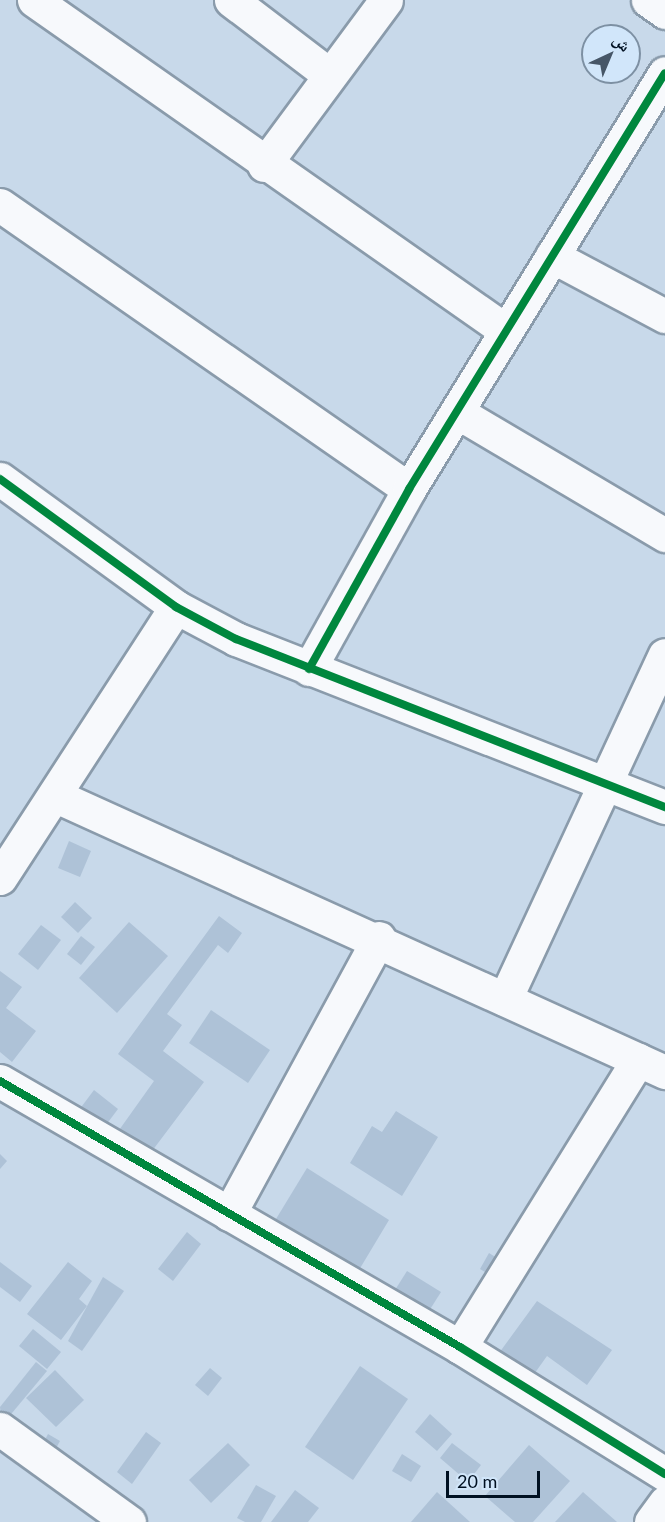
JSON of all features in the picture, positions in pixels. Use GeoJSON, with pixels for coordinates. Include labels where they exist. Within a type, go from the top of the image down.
{"type":"FeatureCollection","features":[{"type":"Feature","properties":{"kind":"street"},"geometry":{"type":"LineString","coordinates":[[34,0],[264,165],[505,330]]}},
{"type":"Feature","properties":{"kind":"street"},"geometry":{"type":"LineString","coordinates":[[231,0],[328,74]]}},
{"type":"Feature","properties":{"kind":"street"},"geometry":{"type":"LineString","coordinates":[[264,165],[328,74],[386,0]]}},
{"type":"Feature","properties":{"kind":"street"},"geometry":{"type":"LineString","coordinates":[[648,0],[665,12]]}},
{"type":"Feature","properties":{"kind":"street"},"geometry":{"type":"LineString","coordinates":[[309,669],[409,489],[665,73]]}},
{"type":"Feature","properties":{"kind":"street"},"geometry":{"type":"LineString","coordinates":[[0,205],[409,489]]}},
{"type":"Feature","properties":{"kind":"street"},"geometry":{"type":"LineString","coordinates":[[552,256],[665,316]]}},
{"type":"Feature","properties":{"kind":"street"},"geometry":{"type":"LineString","coordinates":[[457,412],[665,535]]}},
{"type":"Feature","properties":{"kind":"street"},"geometry":{"type":"LineString","coordinates":[[0,479],[176,607],[309,669],[603,786],[665,807]]}},
{"type":"Feature","properties":{"kind":"street"},"geometry":{"type":"LineString","coordinates":[[0,878],[56,796],[176,607]]}},
{"type":"Feature","properties":{"kind":"street"},"geometry":{"type":"LineString","coordinates":[[505,999],[665,655]]}},
{"type":"Feature","properties":{"kind":"street"},"geometry":{"type":"LineString","coordinates":[[56,796],[379,938],[651,1066],[460,1347]]}},
{"type":"Feature","properties":{"kind":"street"},"geometry":{"type":"LineString","coordinates":[[229,1214],[379,938]]}},
{"type":"Feature","properties":{"kind":"street"},"geometry":{"type":"LineString","coordinates":[[0,1081],[460,1347],[665,1473]]}},
{"type":"Feature","properties":{"kind":"street"},"geometry":{"type":"LineString","coordinates":[[0,1429],[129,1522]]}},
{"type":"Feature","properties":{"kind":"building"},"geometry":{"type":"Polygon","coordinates":[[[69,841],[91,851],[80,877],[58,868],[69,841]]]}},
{"type":"Feature","properties":{"kind":"building"},"geometry":{"type":"Polygon","coordinates":[[[75,902],[92,918],[78,933],[61,917],[75,902]]]}},
{"type":"Feature","properties":{"kind":"building"},"geometry":{"type":"Polygon","coordinates":[[[219,916],[242,933],[228,953],[218,945],[167,1014],[182,1025],[163,1051],[204,1082],[143,1163],[112,1140],[154,1081],[118,1054],[219,916]]]}},
{"type":"Feature","properties":{"kind":"building"},"geometry":{"type":"Polygon","coordinates":[[[129,922],[168,956],[117,1013],[79,978],[129,922]]]}},
{"type":"Feature","properties":{"kind":"building"},"geometry":{"type":"Polygon","coordinates":[[[41,925],[61,940],[38,970],[18,954],[41,925]]]}},
{"type":"Feature","properties":{"kind":"building"},"geometry":{"type":"Polygon","coordinates":[[[81,936],[95,947],[81,965],[67,954],[81,936]]]}},
{"type":"Feature","properties":{"kind":"building"},"geometry":{"type":"Polygon","coordinates":[[[0,971],[22,987],[6,1008],[36,1031],[12,1062],[0,1052],[0,971]]]}},
{"type":"Feature","properties":{"kind":"building"},"geometry":{"type":"Polygon","coordinates":[[[211,1010],[270,1050],[248,1083],[189,1043],[211,1010]]]}},
{"type":"Feature","properties":{"kind":"building"},"geometry":{"type":"Polygon","coordinates":[[[94,1090],[118,1109],[97,1137],[73,1118],[94,1090]]]}},
{"type":"Feature","properties":{"kind":"building"},"geometry":{"type":"Polygon","coordinates":[[[396,1111],[438,1137],[402,1196],[350,1163],[372,1126],[382,1132],[396,1111]]]}},
{"type":"Feature","properties":{"kind":"building"},"geometry":{"type":"Polygon","coordinates":[[[0,1154],[7,1161],[0,1169],[0,1154]]]}},
{"type":"Feature","properties":{"kind":"building"},"geometry":{"type":"Polygon","coordinates":[[[307,1168],[389,1220],[359,1270],[276,1219],[307,1168]]]}},
{"type":"Feature","properties":{"kind":"building"},"geometry":{"type":"Polygon","coordinates":[[[187,1232],[201,1244],[173,1281],[158,1269],[187,1232]]]}},
{"type":"Feature","properties":{"kind":"building"},"geometry":{"type":"Polygon","coordinates":[[[489,1253],[508,1265],[498,1280],[480,1269],[489,1253]]]}},
{"type":"Feature","properties":{"kind":"building"},"geometry":{"type":"Polygon","coordinates":[[[0,1262],[32,1286],[20,1302],[0,1287],[0,1262]]]}},
{"type":"Feature","properties":{"kind":"building"},"geometry":{"type":"Polygon","coordinates":[[[68,1262],[92,1281],[79,1299],[87,1306],[61,1340],[27,1314],[68,1262]]]}},
{"type":"Feature","properties":{"kind":"building"},"geometry":{"type":"Polygon","coordinates":[[[407,1271],[441,1292],[429,1311],[395,1290],[407,1271]]]}},
{"type":"Feature","properties":{"kind":"building"},"geometry":{"type":"Polygon","coordinates":[[[103,1277],[124,1291],[82,1351],[68,1341],[103,1277]]]}},
{"type":"Feature","properties":{"kind":"building"},"geometry":{"type":"Polygon","coordinates":[[[537,1301],[612,1350],[587,1385],[547,1356],[527,1384],[494,1360],[537,1301]]]}},
{"type":"Feature","properties":{"kind":"building"},"geometry":{"type":"Polygon","coordinates":[[[33,1329],[61,1352],[47,1369],[19,1346],[33,1329]]]}},
{"type":"Feature","properties":{"kind":"building"},"geometry":{"type":"Polygon","coordinates":[[[36,1362],[47,1371],[2,1425],[0,1407],[36,1362]]]}},
{"type":"Feature","properties":{"kind":"building"},"geometry":{"type":"Polygon","coordinates":[[[360,1366],[408,1399],[353,1480],[305,1447],[360,1366]]]}},
{"type":"Feature","properties":{"kind":"building"},"geometry":{"type":"Polygon","coordinates":[[[210,1368],[222,1378],[208,1396],[195,1385],[210,1368]]]}},
{"type":"Feature","properties":{"kind":"building"},"geometry":{"type":"Polygon","coordinates":[[[55,1370],[84,1400],[56,1427],[26,1398],[55,1370]]]}},
{"type":"Feature","properties":{"kind":"building"},"geometry":{"type":"Polygon","coordinates":[[[430,1414],[452,1434],[437,1451],[415,1432],[430,1414]]]}},
{"type":"Feature","properties":{"kind":"building"},"geometry":{"type":"Polygon","coordinates":[[[146,1432],[161,1443],[132,1484],[117,1472],[146,1432]]]}},
{"type":"Feature","properties":{"kind":"building"},"geometry":{"type":"Polygon","coordinates":[[[48,1434],[60,1441],[49,1461],[37,1455],[48,1434]]]}},
{"type":"Feature","properties":{"kind":"building"},"geometry":{"type":"Polygon","coordinates":[[[228,1443],[250,1465],[211,1503],[189,1480],[228,1443]]]}},
{"type":"Feature","properties":{"kind":"building"},"geometry":{"type":"Polygon","coordinates":[[[452,1443],[481,1465],[468,1482],[440,1458],[452,1443]]]}},
{"type":"Feature","properties":{"kind":"building"},"geometry":{"type":"Polygon","coordinates":[[[529,1445],[570,1481],[533,1522],[515,1522],[485,1496],[529,1445]]]}},
{"type":"Feature","properties":{"kind":"building"},"geometry":{"type":"Polygon","coordinates":[[[402,1454],[421,1466],[411,1482],[392,1471],[402,1454]]]}},
{"type":"Feature","properties":{"kind":"building"},"geometry":{"type":"Polygon","coordinates":[[[256,1485],[276,1496],[261,1522],[245,1522],[237,1518],[256,1485]]]}},
{"type":"Feature","properties":{"kind":"building"},"geometry":{"type":"Polygon","coordinates":[[[295,1490],[319,1508],[308,1522],[271,1522],[295,1490]]]}},
{"type":"Feature","properties":{"kind":"building"},"geometry":{"type":"Polygon","coordinates":[[[437,1492],[470,1522],[411,1522],[437,1492]]]}},
{"type":"Feature","properties":{"kind":"building"},"geometry":{"type":"Polygon","coordinates":[[[583,1492],[617,1522],[555,1522],[583,1492]]]}},
{"type":"Feature","properties":{"kind":"cycle path"},"geometry":{"type":"LineString","coordinates":[[309,669],[409,489],[665,73]]}},
{"type":"Feature","properties":{"kind":"cycle path"},"geometry":{"type":"LineString","coordinates":[[0,479],[176,607],[236,639],[665,807]]}},
{"type":"Feature","properties":{"kind":"cycle path"},"geometry":{"type":"LineString","coordinates":[[0,1081],[460,1347],[665,1474]]}}]}
